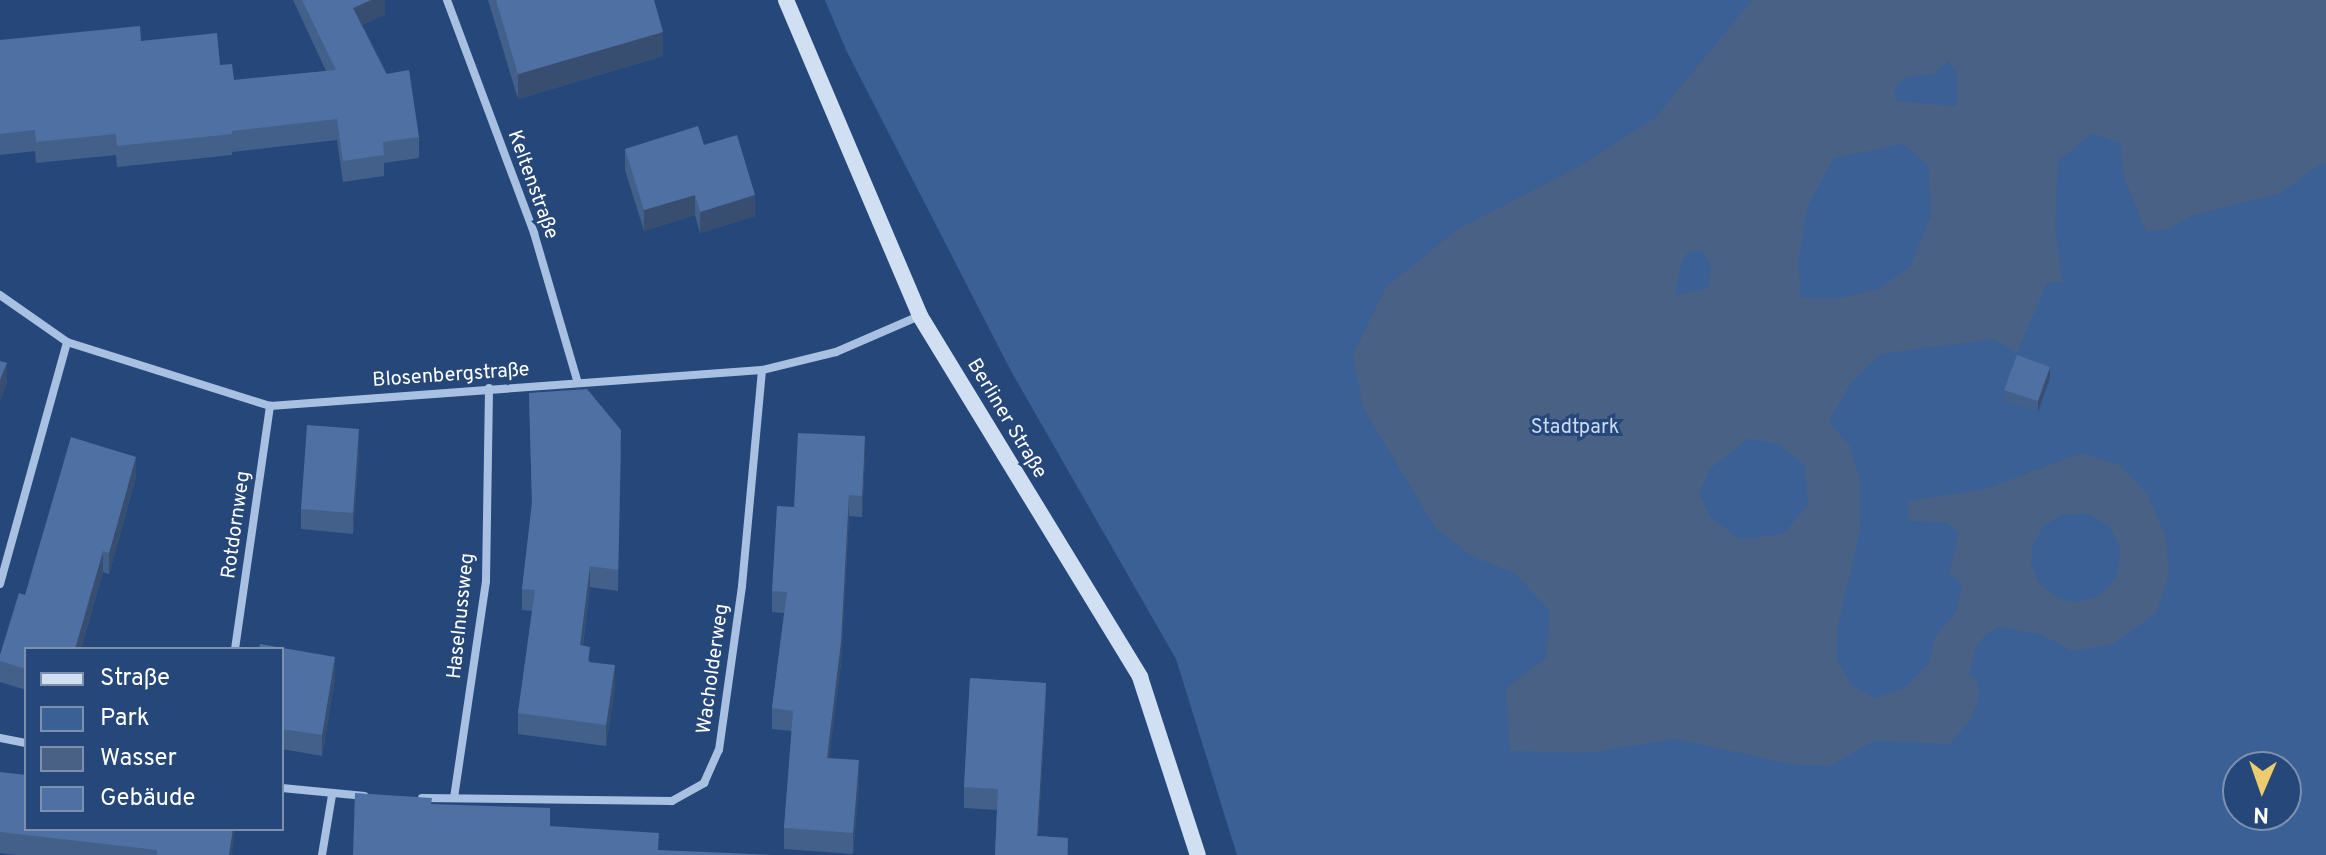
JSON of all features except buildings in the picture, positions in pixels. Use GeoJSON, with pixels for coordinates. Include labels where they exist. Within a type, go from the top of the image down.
{"type":"FeatureCollection","features":[{"type":"Feature","properties":{"kind":"main road","name":"Berliner Straße"},"geometry":{"type":"LineString","coordinates":[[786,0],[920,316],[1140,677],[1198,855]]}},
{"type":"Feature","properties":{"kind":"street","name":"Keltenstraße"},"geometry":{"type":"LineString","coordinates":[[447,0],[534,233],[578,383]]}},
{"type":"Feature","properties":{"kind":"street","name":"Blosenbergstraße"},"geometry":{"type":"LineString","coordinates":[[0,295],[67,342],[270,406],[762,370],[836,352],[920,316]]}},
{"type":"Feature","properties":{"kind":"street"},"geometry":{"type":"LineString","coordinates":[[0,584],[67,342]]}},
{"type":"Feature","properties":{"kind":"street","name":"Wacholderweg"},"geometry":{"type":"LineString","coordinates":[[409,797],[672,801],[704,783],[719,750],[742,586],[762,370]]}},
{"type":"Feature","properties":{"kind":"street","name":"Haselnussweg"},"geometry":{"type":"LineString","coordinates":[[454,798],[486,581],[489,388]]}},
{"type":"Feature","properties":{"kind":"street","name":"Rotdornweg"},"geometry":{"type":"LineString","coordinates":[[235,647],[270,406]]}},
{"type":"Feature","properties":{"kind":"street"},"geometry":{"type":"LineString","coordinates":[[0,738],[24,743]]}},
{"type":"Feature","properties":{"kind":"street"},"geometry":{"type":"LineString","coordinates":[[284,788],[332,795],[378,796]]}},
{"type":"Feature","properties":{"kind":"street"},"geometry":{"type":"LineString","coordinates":[[322,855],[332,795]]}},
{"type":"Feature","properties":{"kind":"green space","name":"Stadtpark"},"geometry":{"type":"Polygon","coordinates":[[[825,0],[2326,0],[2326,855],[1237,855],[1176,659],[1011,371],[846,50],[825,0]]]}},
{"type":"Feature","properties":{"kind":"water"},"geometry":{"type":"Polygon","coordinates":[[[1752,0],[2326,0],[2326,165],[2321,164],[2279,194],[2191,216],[2169,229],[2146,232],[2124,177],[2120,143],[2092,134],[2058,161],[2055,230],[2063,282],[2047,283],[2017,353],[1993,339],[1881,354],[1851,383],[1829,422],[1850,446],[1861,484],[1860,532],[1837,630],[1837,659],[1851,685],[1875,698],[1904,688],[1929,663],[1935,637],[1956,612],[1962,585],[1949,573],[1959,533],[1947,522],[1908,521],[1908,501],[1985,489],[2082,453],[2120,465],[2148,495],[2166,537],[2169,575],[2156,613],[2114,644],[2072,651],[2040,634],[1998,627],[1984,636],[1976,648],[1969,675],[1977,680],[1979,697],[1971,719],[1950,744],[1874,741],[1831,766],[1795,765],[1676,739],[1590,753],[1510,751],[1506,688],[1546,658],[1550,611],[1514,573],[1472,556],[1436,529],[1363,408],[1353,355],[1386,287],[1458,229],[1580,166],[1656,117],[1752,0]],[[1948,61],[1934,74],[1906,77],[1895,88],[1896,101],[1957,106],[1957,74],[1948,61]],[[1904,144],[1834,158],[1808,206],[1798,262],[1801,298],[1839,298],[1878,289],[1910,267],[1931,215],[1928,166],[1904,144]],[[1702,251],[1688,252],[1682,261],[1675,295],[1709,288],[1711,265],[1702,251]],[[1749,438],[1710,469],[1699,493],[1711,518],[1740,539],[1783,534],[1808,505],[1805,466],[1780,445],[1749,438]],[[2089,514],[2062,515],[2043,526],[2033,546],[2031,564],[2040,584],[2059,599],[2076,602],[2098,597],[2117,577],[2121,551],[2111,528],[2089,514]]]}}]}
